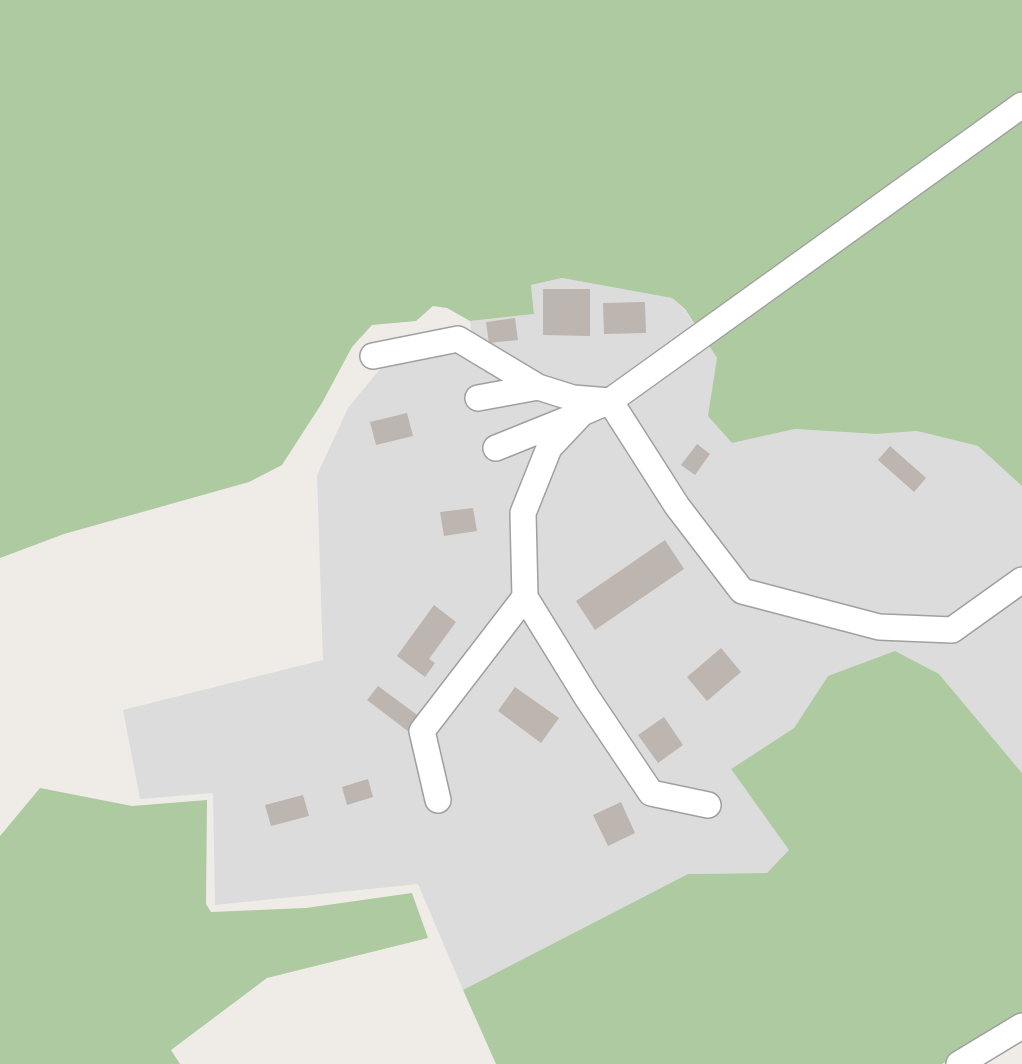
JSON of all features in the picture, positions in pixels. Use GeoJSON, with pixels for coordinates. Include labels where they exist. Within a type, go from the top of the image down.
{"type":"FeatureCollection","features":[{"type":"Feature","properties":{"kind":"street"},"geometry":{"type":"LineString","coordinates":[[496,448],[610,401],[1022,105]]}},
{"type":"Feature","properties":{"kind":"street"},"geometry":{"type":"LineString","coordinates":[[373,356],[458,339],[538,387],[573,398],[610,401]]}},
{"type":"Feature","properties":{"kind":"street"},"geometry":{"type":"LineString","coordinates":[[478,398],[538,387]]}},
{"type":"Feature","properties":{"kind":"street"},"geometry":{"type":"LineString","coordinates":[[610,401],[677,506],[742,591],[879,627],[952,630],[1022,580]]}},
{"type":"Feature","properties":{"kind":"street"},"geometry":{"type":"LineString","coordinates":[[582,413],[549,448],[523,513],[525,597],[586,696],[651,793],[708,804]]}},
{"type":"Feature","properties":{"kind":"street"},"geometry":{"type":"LineString","coordinates":[[438,800],[422,731],[525,597]]}},
{"type":"Feature","properties":{"kind":"street"},"geometry":{"type":"LineString","coordinates":[[959,1064],[1022,1026]]}},
{"type":"Feature","properties":{"kind":"shaded area"},"geometry":{"type":"Polygon","coordinates":[[[562,278],[672,298],[685,310],[717,358],[715,373],[732,443],[795,429],[876,434],[917,431],[978,446],[1022,486],[1022,773],[939,674],[828,676],[794,728],[731,769],[790,850],[767,873],[688,874],[463,990],[418,884],[215,905],[213,793],[140,799],[123,710],[323,660],[317,475],[348,408],[380,369],[457,347],[472,336],[470,321],[534,314],[531,285],[562,278]]]}},
{"type":"Feature","properties":{"kind":"green space"},"geometry":{"type":"Polygon","coordinates":[[[0,0],[1022,0],[1022,486],[978,446],[917,431],[876,434],[795,429],[732,443],[708,416],[717,358],[685,309],[672,298],[562,278],[531,285],[534,314],[470,321],[447,308],[433,306],[416,321],[372,325],[352,347],[322,403],[282,465],[249,482],[64,534],[0,558],[0,0]]]}},
{"type":"Feature","properties":{"kind":"green space"},"geometry":{"type":"Polygon","coordinates":[[[895,651],[939,674],[1022,773],[1022,1015],[942,1064],[496,1064],[463,990],[688,874],[767,873],[789,850],[731,769],[794,728],[828,676],[895,651]]]}},
{"type":"Feature","properties":{"kind":"green space"},"geometry":{"type":"Polygon","coordinates":[[[40,788],[132,806],[207,800],[206,904],[211,912],[306,908],[412,893],[428,938],[267,978],[171,1050],[180,1064],[0,1064],[0,836],[40,788]]]}},
{"type":"Feature","properties":{"kind":"building"},"geometry":{"type":"Polygon","coordinates":[[[543,289],[590,289],[590,336],[543,335],[543,289]]]}},
{"type":"Feature","properties":{"kind":"building"},"geometry":{"type":"Polygon","coordinates":[[[645,302],[646,333],[604,334],[603,303],[645,302]]]}},
{"type":"Feature","properties":{"kind":"building"},"geometry":{"type":"Polygon","coordinates":[[[515,318],[518,340],[489,343],[486,322],[515,318]]]}},
{"type":"Feature","properties":{"kind":"building"},"geometry":{"type":"Polygon","coordinates":[[[407,413],[413,436],[376,445],[370,422],[407,413]]]}},
{"type":"Feature","properties":{"kind":"building"},"geometry":{"type":"Polygon","coordinates":[[[697,444],[710,454],[695,475],[681,465],[697,444]]]}},
{"type":"Feature","properties":{"kind":"building"},"geometry":{"type":"Polygon","coordinates":[[[890,446],[926,478],[914,492],[878,460],[890,446]]]}},
{"type":"Feature","properties":{"kind":"building"},"geometry":{"type":"Polygon","coordinates":[[[473,508],[477,531],[444,536],[440,512],[473,508]]]}},
{"type":"Feature","properties":{"kind":"building"},"geometry":{"type":"Polygon","coordinates":[[[665,540],[684,569],[595,630],[576,601],[665,540]]]}},
{"type":"Feature","properties":{"kind":"building"},"geometry":{"type":"Polygon","coordinates":[[[434,605],[456,622],[429,659],[435,663],[425,677],[397,656],[434,605]]]}},
{"type":"Feature","properties":{"kind":"building"},"geometry":{"type":"Polygon","coordinates":[[[721,648],[741,672],[707,701],[687,677],[721,648]]]}},
{"type":"Feature","properties":{"kind":"building"},"geometry":{"type":"Polygon","coordinates":[[[378,686],[420,717],[409,732],[367,700],[378,686]]]}},
{"type":"Feature","properties":{"kind":"building"},"geometry":{"type":"Polygon","coordinates":[[[515,687],[559,718],[541,743],[498,711],[515,687]]]}},
{"type":"Feature","properties":{"kind":"building"},"geometry":{"type":"Polygon","coordinates":[[[664,717],[683,745],[658,763],[638,735],[664,717]]]}},
{"type":"Feature","properties":{"kind":"building"},"geometry":{"type":"Polygon","coordinates":[[[368,779],[373,797],[347,805],[342,787],[368,779]]]}},
{"type":"Feature","properties":{"kind":"building"},"geometry":{"type":"Polygon","coordinates":[[[303,795],[309,816],[271,826],[265,805],[303,795]]]}},
{"type":"Feature","properties":{"kind":"building"},"geometry":{"type":"Polygon","coordinates":[[[621,802],[635,833],[608,846],[593,815],[621,802]]]}}]}
